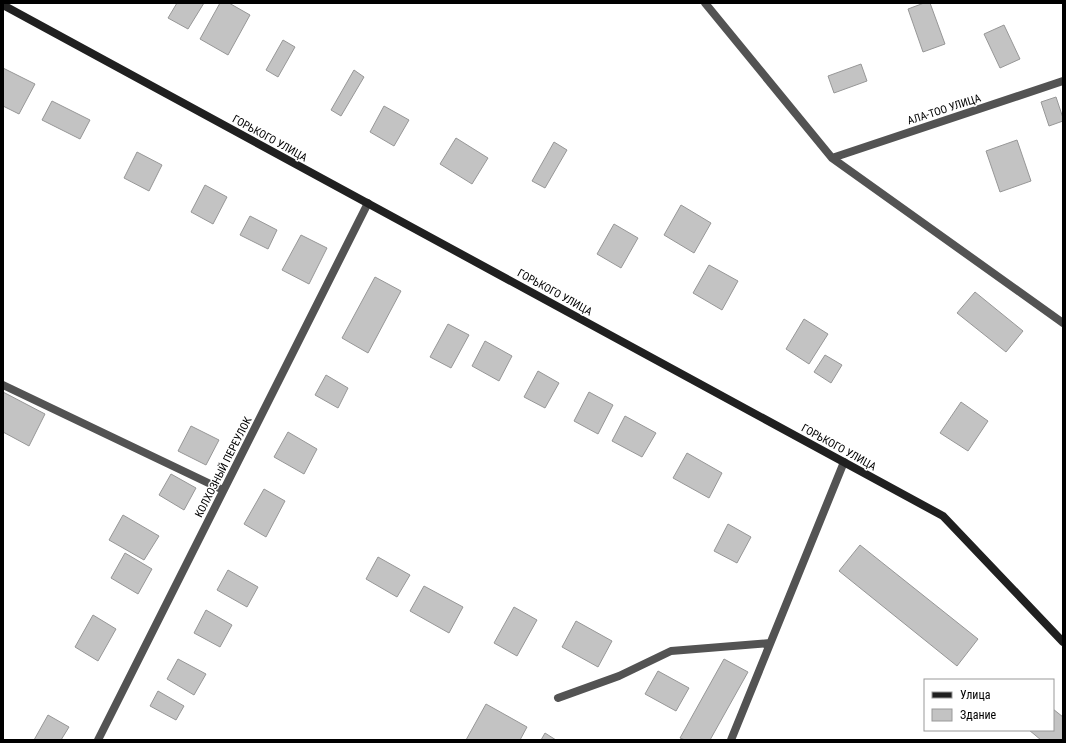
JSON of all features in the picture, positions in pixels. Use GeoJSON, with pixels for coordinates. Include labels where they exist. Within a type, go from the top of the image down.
{"type":"FeatureCollection","features":[{"type":"Feature","properties":{"kind":"street"},"geometry":{"type":"LineString","coordinates":[[705,3],[832,158],[1063,323]]}},
{"type":"Feature","properties":{"kind":"street","name":"ГОРЬКОГО УЛИЦА"},"geometry":{"type":"LineString","coordinates":[[3,5],[943,516],[1063,642]]}},
{"type":"Feature","properties":{"kind":"street","name":"АЛА-ТОО УЛИЦА"},"geometry":{"type":"LineString","coordinates":[[832,158],[1063,81]]}},
{"type":"Feature","properties":{"kind":"street","name":"КОЛХОЗНЫЙ ПЕРЕУЛОК"},"geometry":{"type":"LineString","coordinates":[[98,740],[368,204]]}},
{"type":"Feature","properties":{"kind":"street"},"geometry":{"type":"LineString","coordinates":[[3,385],[223,490]]}},
{"type":"Feature","properties":{"kind":"street"},"geometry":{"type":"LineString","coordinates":[[731,740],[844,462]]}},
{"type":"Feature","properties":{"kind":"street"},"geometry":{"type":"LineString","coordinates":[[558,698],[619,676],[672,651],[770,643]]}},
{"type":"Feature","properties":{"kind":"building"},"geometry":{"type":"Polygon","coordinates":[[[177,3],[204,3],[188,29],[168,18],[177,3]]]}},
{"type":"Feature","properties":{"kind":"building"},"geometry":{"type":"Polygon","coordinates":[[[220,3],[229,3],[250,15],[228,55],[200,39],[220,3]]]}},
{"type":"Feature","properties":{"kind":"building"},"geometry":{"type":"Polygon","coordinates":[[[924,3],[930,3],[945,44],[923,52],[908,9],[924,3]]]}},
{"type":"Feature","properties":{"kind":"building"},"geometry":{"type":"Polygon","coordinates":[[[1004,25],[1020,59],[1000,68],[984,34],[1004,25]]]}},
{"type":"Feature","properties":{"kind":"building"},"geometry":{"type":"Polygon","coordinates":[[[283,40],[295,47],[278,77],[266,70],[283,40]]]}},
{"type":"Feature","properties":{"kind":"building"},"geometry":{"type":"Polygon","coordinates":[[[861,64],[867,81],[834,93],[828,76],[861,64]]]}},
{"type":"Feature","properties":{"kind":"building"},"geometry":{"type":"Polygon","coordinates":[[[3,68],[35,84],[19,114],[3,106],[3,68]]]}},
{"type":"Feature","properties":{"kind":"building"},"geometry":{"type":"Polygon","coordinates":[[[354,70],[364,77],[341,116],[331,110],[354,70]]]}},
{"type":"Feature","properties":{"kind":"building"},"geometry":{"type":"Polygon","coordinates":[[[1056,97],[1063,121],[1049,126],[1041,102],[1056,97]]]}},
{"type":"Feature","properties":{"kind":"building"},"geometry":{"type":"Polygon","coordinates":[[[52,101],[90,120],[80,139],[42,120],[52,101]]]}},
{"type":"Feature","properties":{"kind":"building"},"geometry":{"type":"Polygon","coordinates":[[[384,106],[409,120],[394,146],[370,132],[384,106]]]}},
{"type":"Feature","properties":{"kind":"building"},"geometry":{"type":"Polygon","coordinates":[[[456,138],[488,158],[472,184],[440,164],[456,138]]]}},
{"type":"Feature","properties":{"kind":"building"},"geometry":{"type":"Polygon","coordinates":[[[1017,140],[1031,181],[1000,192],[986,151],[1017,140]]]}},
{"type":"Feature","properties":{"kind":"building"},"geometry":{"type":"Polygon","coordinates":[[[554,142],[567,150],[545,188],[532,181],[554,142]]]}},
{"type":"Feature","properties":{"kind":"building"},"geometry":{"type":"Polygon","coordinates":[[[137,152],[162,165],[149,191],[124,178],[137,152]]]}},
{"type":"Feature","properties":{"kind":"building"},"geometry":{"type":"Polygon","coordinates":[[[205,185],[227,197],[213,224],[191,212],[205,185]]]}},
{"type":"Feature","properties":{"kind":"building"},"geometry":{"type":"Polygon","coordinates":[[[681,205],[711,223],[694,253],[664,235],[681,205]]]}},
{"type":"Feature","properties":{"kind":"building"},"geometry":{"type":"Polygon","coordinates":[[[250,216],[277,230],[268,249],[240,235],[250,216]]]}},
{"type":"Feature","properties":{"kind":"building"},"geometry":{"type":"Polygon","coordinates":[[[614,224],[638,238],[621,268],[597,254],[614,224]]]}},
{"type":"Feature","properties":{"kind":"building"},"geometry":{"type":"Polygon","coordinates":[[[301,235],[327,248],[309,284],[282,270],[301,235]]]}},
{"type":"Feature","properties":{"kind":"building"},"geometry":{"type":"Polygon","coordinates":[[[709,265],[738,281],[722,310],[693,293],[709,265]]]}},
{"type":"Feature","properties":{"kind":"building"},"geometry":{"type":"Polygon","coordinates":[[[375,277],[401,291],[368,353],[342,338],[375,277]]]}},
{"type":"Feature","properties":{"kind":"building"},"geometry":{"type":"Polygon","coordinates":[[[975,292],[1023,331],[1006,352],[957,313],[975,292]]]}},
{"type":"Feature","properties":{"kind":"building"},"geometry":{"type":"Polygon","coordinates":[[[804,319],[828,334],[809,364],[786,349],[804,319]]]}},
{"type":"Feature","properties":{"kind":"building"},"geometry":{"type":"Polygon","coordinates":[[[448,324],[469,335],[451,368],[430,357],[448,324]]]}},
{"type":"Feature","properties":{"kind":"building"},"geometry":{"type":"Polygon","coordinates":[[[485,341],[512,356],[499,381],[472,366],[485,341]]]}},
{"type":"Feature","properties":{"kind":"building"},"geometry":{"type":"Polygon","coordinates":[[[825,355],[842,365],[831,383],[814,372],[825,355]]]}},
{"type":"Feature","properties":{"kind":"building"},"geometry":{"type":"Polygon","coordinates":[[[538,371],[559,383],[545,408],[524,397],[538,371]]]}},
{"type":"Feature","properties":{"kind":"building"},"geometry":{"type":"Polygon","coordinates":[[[326,375],[348,388],[338,408],[315,395],[326,375]]]}},
{"type":"Feature","properties":{"kind":"building"},"geometry":{"type":"Polygon","coordinates":[[[3,392],[45,414],[29,446],[3,432],[3,392]]]}},
{"type":"Feature","properties":{"kind":"building"},"geometry":{"type":"Polygon","coordinates":[[[589,392],[613,405],[598,434],[574,421],[589,392]]]}},
{"type":"Feature","properties":{"kind":"building"},"geometry":{"type":"Polygon","coordinates":[[[961,402],[988,421],[968,451],[940,433],[961,402]]]}},
{"type":"Feature","properties":{"kind":"building"},"geometry":{"type":"Polygon","coordinates":[[[625,416],[656,433],[642,457],[612,441],[625,416]]]}},
{"type":"Feature","properties":{"kind":"building"},"geometry":{"type":"Polygon","coordinates":[[[191,426],[219,440],[206,465],[178,451],[191,426]]]}},
{"type":"Feature","properties":{"kind":"building"},"geometry":{"type":"Polygon","coordinates":[[[288,432],[317,449],[304,474],[274,457],[288,432]]]}},
{"type":"Feature","properties":{"kind":"building"},"geometry":{"type":"Polygon","coordinates":[[[687,453],[722,473],[709,498],[673,478],[687,453]]]}},
{"type":"Feature","properties":{"kind":"building"},"geometry":{"type":"Polygon","coordinates":[[[171,474],[196,488],[184,510],[159,495],[171,474]]]}},
{"type":"Feature","properties":{"kind":"building"},"geometry":{"type":"Polygon","coordinates":[[[264,489],[285,501],[266,537],[244,524],[264,489]]]}},
{"type":"Feature","properties":{"kind":"building"},"geometry":{"type":"Polygon","coordinates":[[[123,515],[159,536],[144,560],[109,540],[123,515]]]}},
{"type":"Feature","properties":{"kind":"building"},"geometry":{"type":"Polygon","coordinates":[[[728,524],[751,537],[737,563],[714,551],[728,524]]]}},
{"type":"Feature","properties":{"kind":"building"},"geometry":{"type":"Polygon","coordinates":[[[860,545],[978,639],[957,666],[839,571],[860,545]]]}},
{"type":"Feature","properties":{"kind":"building"},"geometry":{"type":"Polygon","coordinates":[[[125,553],[152,569],[138,594],[111,578],[125,553]]]}},
{"type":"Feature","properties":{"kind":"building"},"geometry":{"type":"Polygon","coordinates":[[[378,557],[410,575],[397,597],[366,579],[378,557]]]}},
{"type":"Feature","properties":{"kind":"building"},"geometry":{"type":"Polygon","coordinates":[[[228,570],[258,587],[247,607],[217,590],[228,570]]]}},
{"type":"Feature","properties":{"kind":"building"},"geometry":{"type":"Polygon","coordinates":[[[424,586],[463,607],[449,633],[410,611],[424,586]]]}},
{"type":"Feature","properties":{"kind":"building"},"geometry":{"type":"Polygon","coordinates":[[[514,607],[537,620],[517,656],[494,643],[514,607]]]}},
{"type":"Feature","properties":{"kind":"building"},"geometry":{"type":"Polygon","coordinates":[[[206,610],[232,625],[220,647],[194,633],[206,610]]]}},
{"type":"Feature","properties":{"kind":"building"},"geometry":{"type":"Polygon","coordinates":[[[93,615],[116,629],[98,661],[75,647],[93,615]]]}},
{"type":"Feature","properties":{"kind":"building"},"geometry":{"type":"Polygon","coordinates":[[[576,621],[612,641],[598,667],[562,647],[576,621]]]}},
{"type":"Feature","properties":{"kind":"building"},"geometry":{"type":"Polygon","coordinates":[[[178,659],[206,674],[194,695],[167,679],[178,659]]]}},
{"type":"Feature","properties":{"kind":"building"},"geometry":{"type":"Polygon","coordinates":[[[724,659],[748,672],[710,740],[685,740],[680,738],[724,659]]]}},
{"type":"Feature","properties":{"kind":"building"},"geometry":{"type":"Polygon","coordinates":[[[658,671],[689,688],[676,711],[645,694],[658,671]]]}},
{"type":"Feature","properties":{"kind":"building"},"geometry":{"type":"Polygon","coordinates":[[[158,691],[184,706],[176,720],[150,706],[158,691]]]}},
{"type":"Feature","properties":{"kind":"building"},"geometry":{"type":"Polygon","coordinates":[[[486,704],[527,727],[520,740],[466,740],[486,704]]]}},
{"type":"Feature","properties":{"kind":"building"},"geometry":{"type":"Polygon","coordinates":[[[1054,710],[1063,717],[1063,740],[1041,740],[1030,731],[1054,731],[1054,710]]]}},
{"type":"Feature","properties":{"kind":"building"},"geometry":{"type":"Polygon","coordinates":[[[48,715],[69,727],[61,740],[34,740],[48,715]]]}},
{"type":"Feature","properties":{"kind":"building"},"geometry":{"type":"Polygon","coordinates":[[[545,733],[556,740],[541,740],[545,733]]]}}]}
